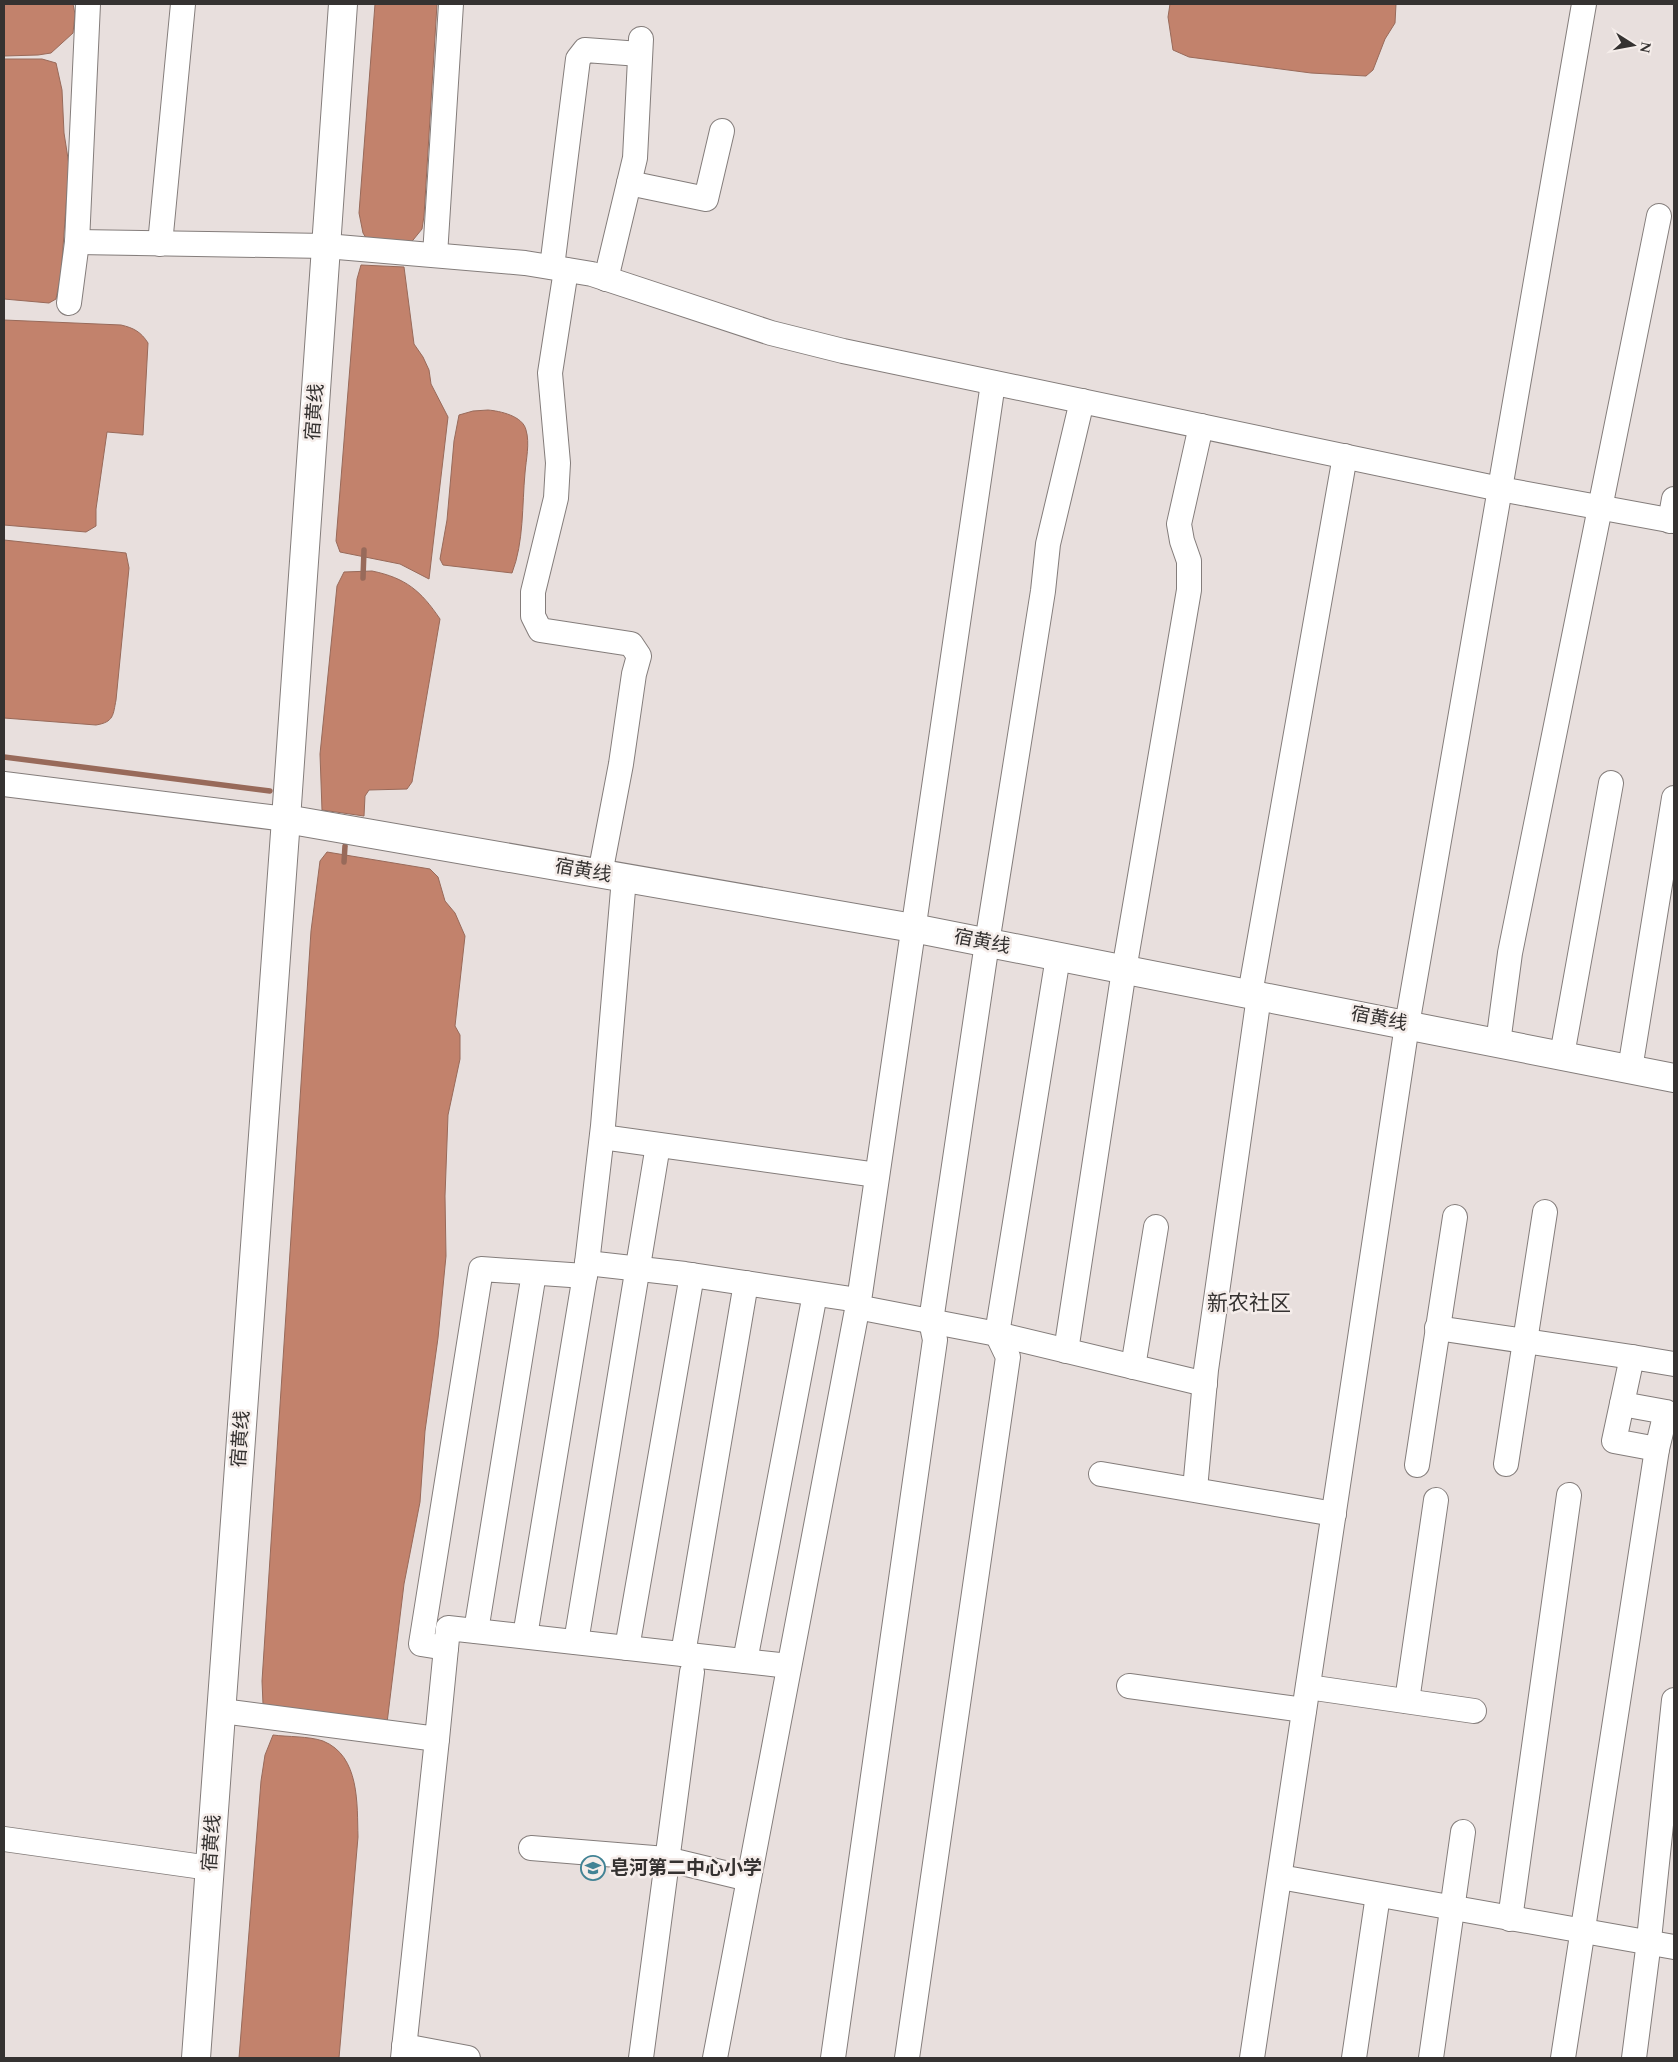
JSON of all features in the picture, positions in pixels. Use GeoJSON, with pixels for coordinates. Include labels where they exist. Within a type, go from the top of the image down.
{"type":"FeatureCollection","features":[{"type":"Feature","properties":{"kind":"main road","name":"宿黄线"},"geometry":{"type":"LineString","coordinates":[[196,2058],[343,4]]}},
{"type":"Feature","properties":{"kind":"main road","name":"宿黄线"},"geometry":{"type":"LineString","coordinates":[[286,819],[912,928],[1674,1078]]}},
{"type":"Feature","properties":{"kind":"street"},"geometry":{"type":"LineString","coordinates":[[70,303],[77,242],[88,4]]}},
{"type":"Feature","properties":{"kind":"street"},"geometry":{"type":"LineString","coordinates":[[160,244],[183,4]]}},
{"type":"Feature","properties":{"kind":"street"},"geometry":{"type":"LineString","coordinates":[[434,255],[451,4]]}},
{"type":"Feature","properties":{"kind":"street"},"geometry":{"type":"LineString","coordinates":[[1252,2058],[1407,1025],[1584,4]]}},
{"type":"Feature","properties":{"kind":"street"},"geometry":{"type":"LineString","coordinates":[[525,1636],[586,1270],[602,1137],[612,876],[620,764],[634,674],[639,656],[631,644],[540,630],[533,616],[532,592],[556,498],[558,464],[550,373],[578,59],[585,50],[641,47],[635,158],[606,279]]}},
{"type":"Feature","properties":{"kind":"street"},"geometry":{"type":"LineString","coordinates":[[629,183],[706,200],[722,131]]}},
{"type":"Feature","properties":{"kind":"street"},"geometry":{"type":"LineString","coordinates":[[1498,1043],[1510,953],[1599,507],[1660,216]]}},
{"type":"Feature","properties":{"kind":"street"},"geometry":{"type":"LineString","coordinates":[[77,242],[326,246],[525,263],[606,279],[771,333],[843,351],[1500,488],[1599,507],[1673,514]]}},
{"type":"Feature","properties":{"kind":"street"},"geometry":{"type":"LineString","coordinates":[[716,2058],[858,1304],[993,383]]}},
{"type":"Feature","properties":{"kind":"street"},"geometry":{"type":"LineString","coordinates":[[833,2058],[935,1340],[931,1321],[987,943],[1043,591],[1048,544],[1082,401]]}},
{"type":"Feature","properties":{"kind":"street"},"geometry":{"type":"LineString","coordinates":[[1066,1351],[1124,970],[1189,590],[1189,561],[1182,541],[1179,524],[1201,426]]}},
{"type":"Feature","properties":{"kind":"street"},"geometry":{"type":"LineString","coordinates":[[1195,1489],[1205,1384],[1254,995],[1346,456]]}},
{"type":"Feature","properties":{"kind":"street"},"geometry":{"type":"LineString","coordinates":[[1562,1055],[1611,783]]}},
{"type":"Feature","properties":{"kind":"street"},"geometry":{"type":"LineString","coordinates":[[4,784],[286,819]]}},
{"type":"Feature","properties":{"kind":"street"},"geometry":{"type":"LineString","coordinates":[[1630,1069],[1666,902],[1674,798]]}},
{"type":"Feature","properties":{"kind":"street"},"geometry":{"type":"LineString","coordinates":[[907,2058],[1008,1357],[997,1334],[1058,957]]}},
{"type":"Feature","properties":{"kind":"street"},"geometry":{"type":"LineString","coordinates":[[602,1137],[877,1175]]}},
{"type":"Feature","properties":{"kind":"street"},"geometry":{"type":"LineString","coordinates":[[576,1642],[658,1145]]}},
{"type":"Feature","properties":{"kind":"street"},"geometry":{"type":"LineString","coordinates":[[1506,1464],[1545,1212]]}},
{"type":"Feature","properties":{"kind":"street"},"geometry":{"type":"LineString","coordinates":[[1417,1465],[1455,1217]]}},
{"type":"Feature","properties":{"kind":"street"},"geometry":{"type":"LineString","coordinates":[[1133,1367],[1156,1227]]}},
{"type":"Feature","properties":{"kind":"street"},"geometry":{"type":"LineString","coordinates":[[446,1648],[421,1644],[481,1269],[534,1273],[638,1269],[814,1294],[997,1334],[1205,1384]]}},
{"type":"Feature","properties":{"kind":"street"},"geometry":{"type":"LineString","coordinates":[[476,1631],[534,1273]]}},
{"type":"Feature","properties":{"kind":"street"},"geometry":{"type":"LineString","coordinates":[[627,1648],[692,1276]]}},
{"type":"Feature","properties":{"kind":"street"},"geometry":{"type":"LineString","coordinates":[[641,2058],[666,1859],[687,1663],[746,1284]]}},
{"type":"Feature","properties":{"kind":"street"},"geometry":{"type":"LineString","coordinates":[[745,1660],[814,1294]]}},
{"type":"Feature","properties":{"kind":"street"},"geometry":{"type":"LineString","coordinates":[[1437,1328],[1674,1364]]}},
{"type":"Feature","properties":{"kind":"street"},"geometry":{"type":"LineString","coordinates":[[1632,1357],[1614,1442],[1657,1450]]}},
{"type":"Feature","properties":{"kind":"street"},"geometry":{"type":"LineString","coordinates":[[1563,2058],[1657,1450],[1666,1412],[1622,1404]]}},
{"type":"Feature","properties":{"kind":"street"},"geometry":{"type":"LineString","coordinates":[[1101,1474],[1334,1514]]}},
{"type":"Feature","properties":{"kind":"street"},"geometry":{"type":"LineString","coordinates":[[1510,1919],[1569,1495]]}},
{"type":"Feature","properties":{"kind":"street"},"geometry":{"type":"LineString","coordinates":[[1407,1701],[1436,1500]]}},
{"type":"Feature","properties":{"kind":"street"},"geometry":{"type":"LineString","coordinates":[[468,2058],[404,2052],[448,1628],[627,1648],[687,1663],[745,1660],[790,1666]]}},
{"type":"Feature","properties":{"kind":"street"},"geometry":{"type":"LineString","coordinates":[[1129,1686],[1304,1710]]}},
{"type":"Feature","properties":{"kind":"street"},"geometry":{"type":"LineString","coordinates":[[1308,1687],[1474,1711]]}},
{"type":"Feature","properties":{"kind":"street"},"geometry":{"type":"LineString","coordinates":[[1634,2058],[1649,1942],[1674,1700]]}},
{"type":"Feature","properties":{"kind":"street"},"geometry":{"type":"LineString","coordinates":[[222,1711],[437,1739]]}},
{"type":"Feature","properties":{"kind":"street"},"geometry":{"type":"LineString","coordinates":[[1431,2058],[1463,1832]]}},
{"type":"Feature","properties":{"kind":"street"},"geometry":{"type":"LineString","coordinates":[[4,1839],[210,1868]]}},
{"type":"Feature","properties":{"kind":"street"},"geometry":{"type":"LineString","coordinates":[[531,1848],[666,1859],[749,1879]]}},
{"type":"Feature","properties":{"kind":"street"},"geometry":{"type":"LineString","coordinates":[[1280,1877],[1674,1947]]}},
{"type":"Feature","properties":{"kind":"street"},"geometry":{"type":"LineString","coordinates":[[1354,2058],[1378,1895]]}},
{"type":"Feature","properties":{"kind":"shaded area"},"geometry":{"type":"Polygon","coordinates":[[[4,4],[73,4],[75,14],[73,33],[51,53],[4,56],[4,4]]]}},
{"type":"Feature","properties":{"kind":"shaded area"},"geometry":{"type":"Polygon","coordinates":[[[375,4],[437,4],[424,216],[422,229],[409,245],[368,241],[363,233],[359,213],[375,4]]]}},
{"type":"Feature","properties":{"kind":"shaded area"},"geometry":{"type":"Polygon","coordinates":[[[1170,4],[1396,4],[1395,23],[1385,39],[1373,70],[1366,76],[1311,73],[1189,57],[1173,50],[1168,17],[1170,4]]]}},
{"type":"Feature","properties":{"kind":"shaded area"},"geometry":{"type":"Polygon","coordinates":[[[4,59],[42,59],[56,63],[62,90],[64,133],[69,165],[61,275],[56,299],[49,303],[4,299],[4,59]]]}},
{"type":"Feature","properties":{"kind":"shaded area"},"geometry":{"type":"Polygon","coordinates":[[[361,265],[404,267],[414,344],[423,357],[429,370],[431,384],[448,417],[429,579],[400,564],[340,552],[336,541],[357,279],[361,265]]]}},
{"type":"Feature","properties":{"kind":"shaded area"},"geometry":{"type":"Polygon","coordinates":[[[4,320],[121,325],[137,331],[148,343],[143,435],[107,432],[96,509],[96,526],[86,532],[4,525],[4,320]]]}},
{"type":"Feature","properties":{"kind":"shaded area"},"geometry":{"type":"Polygon","coordinates":[[[488,410],[505,413],[520,421],[524,425],[528,440],[521,536],[512,573],[443,565],[440,559],[447,520],[454,441],[459,415],[473,411],[488,410]]]}},
{"type":"Feature","properties":{"kind":"shaded area"},"geometry":{"type":"Polygon","coordinates":[[[4,540],[126,553],[129,568],[116,700],[112,717],[106,722],[96,725],[4,718],[4,540]]]}},
{"type":"Feature","properties":{"kind":"shaded area"},"geometry":{"type":"Polygon","coordinates":[[[372,571],[394,578],[412,587],[440,619],[412,782],[407,789],[369,790],[365,796],[364,816],[322,810],[320,754],[337,586],[344,572],[372,571]]]}},
{"type":"Feature","properties":{"kind":"shaded area"},"geometry":{"type":"Polygon","coordinates":[[[327,852],[430,869],[438,877],[445,901],[455,913],[465,936],[455,1026],[460,1035],[460,1059],[448,1115],[445,1196],[446,1256],[438,1338],[425,1431],[420,1502],[404,1584],[387,1723],[263,1704],[262,1681],[311,931],[320,861],[327,852]]]}},
{"type":"Feature","properties":{"kind":"shaded area"},"geometry":{"type":"Polygon","coordinates":[[[273,1735],[305,1737],[323,1741],[335,1748],[344,1758],[354,1782],[358,1837],[339,2058],[239,2058],[261,1781],[265,1755],[273,1735]]]}},
{"type":"Feature","properties":{"kind":"waterway"},"geometry":{"type":"LineString","coordinates":[[363,578],[364,550]]}},
{"type":"Feature","properties":{"kind":"waterway"},"geometry":{"type":"LineString","coordinates":[[4,757],[270,791]]}},
{"type":"Feature","properties":{"kind":"waterway"},"geometry":{"type":"LineString","coordinates":[[344,862],[345,846]]}},
{"type":"Feature","properties":{"kind":"place","name":"皂河第二中心小学"},"geometry":{"type":"Point","coordinates":[593,1868]}},
{"type":"Feature","properties":{"kind":"district","name":"新农社区"},"geometry":{"type":"Point","coordinates":[1249,1304]}}]}
